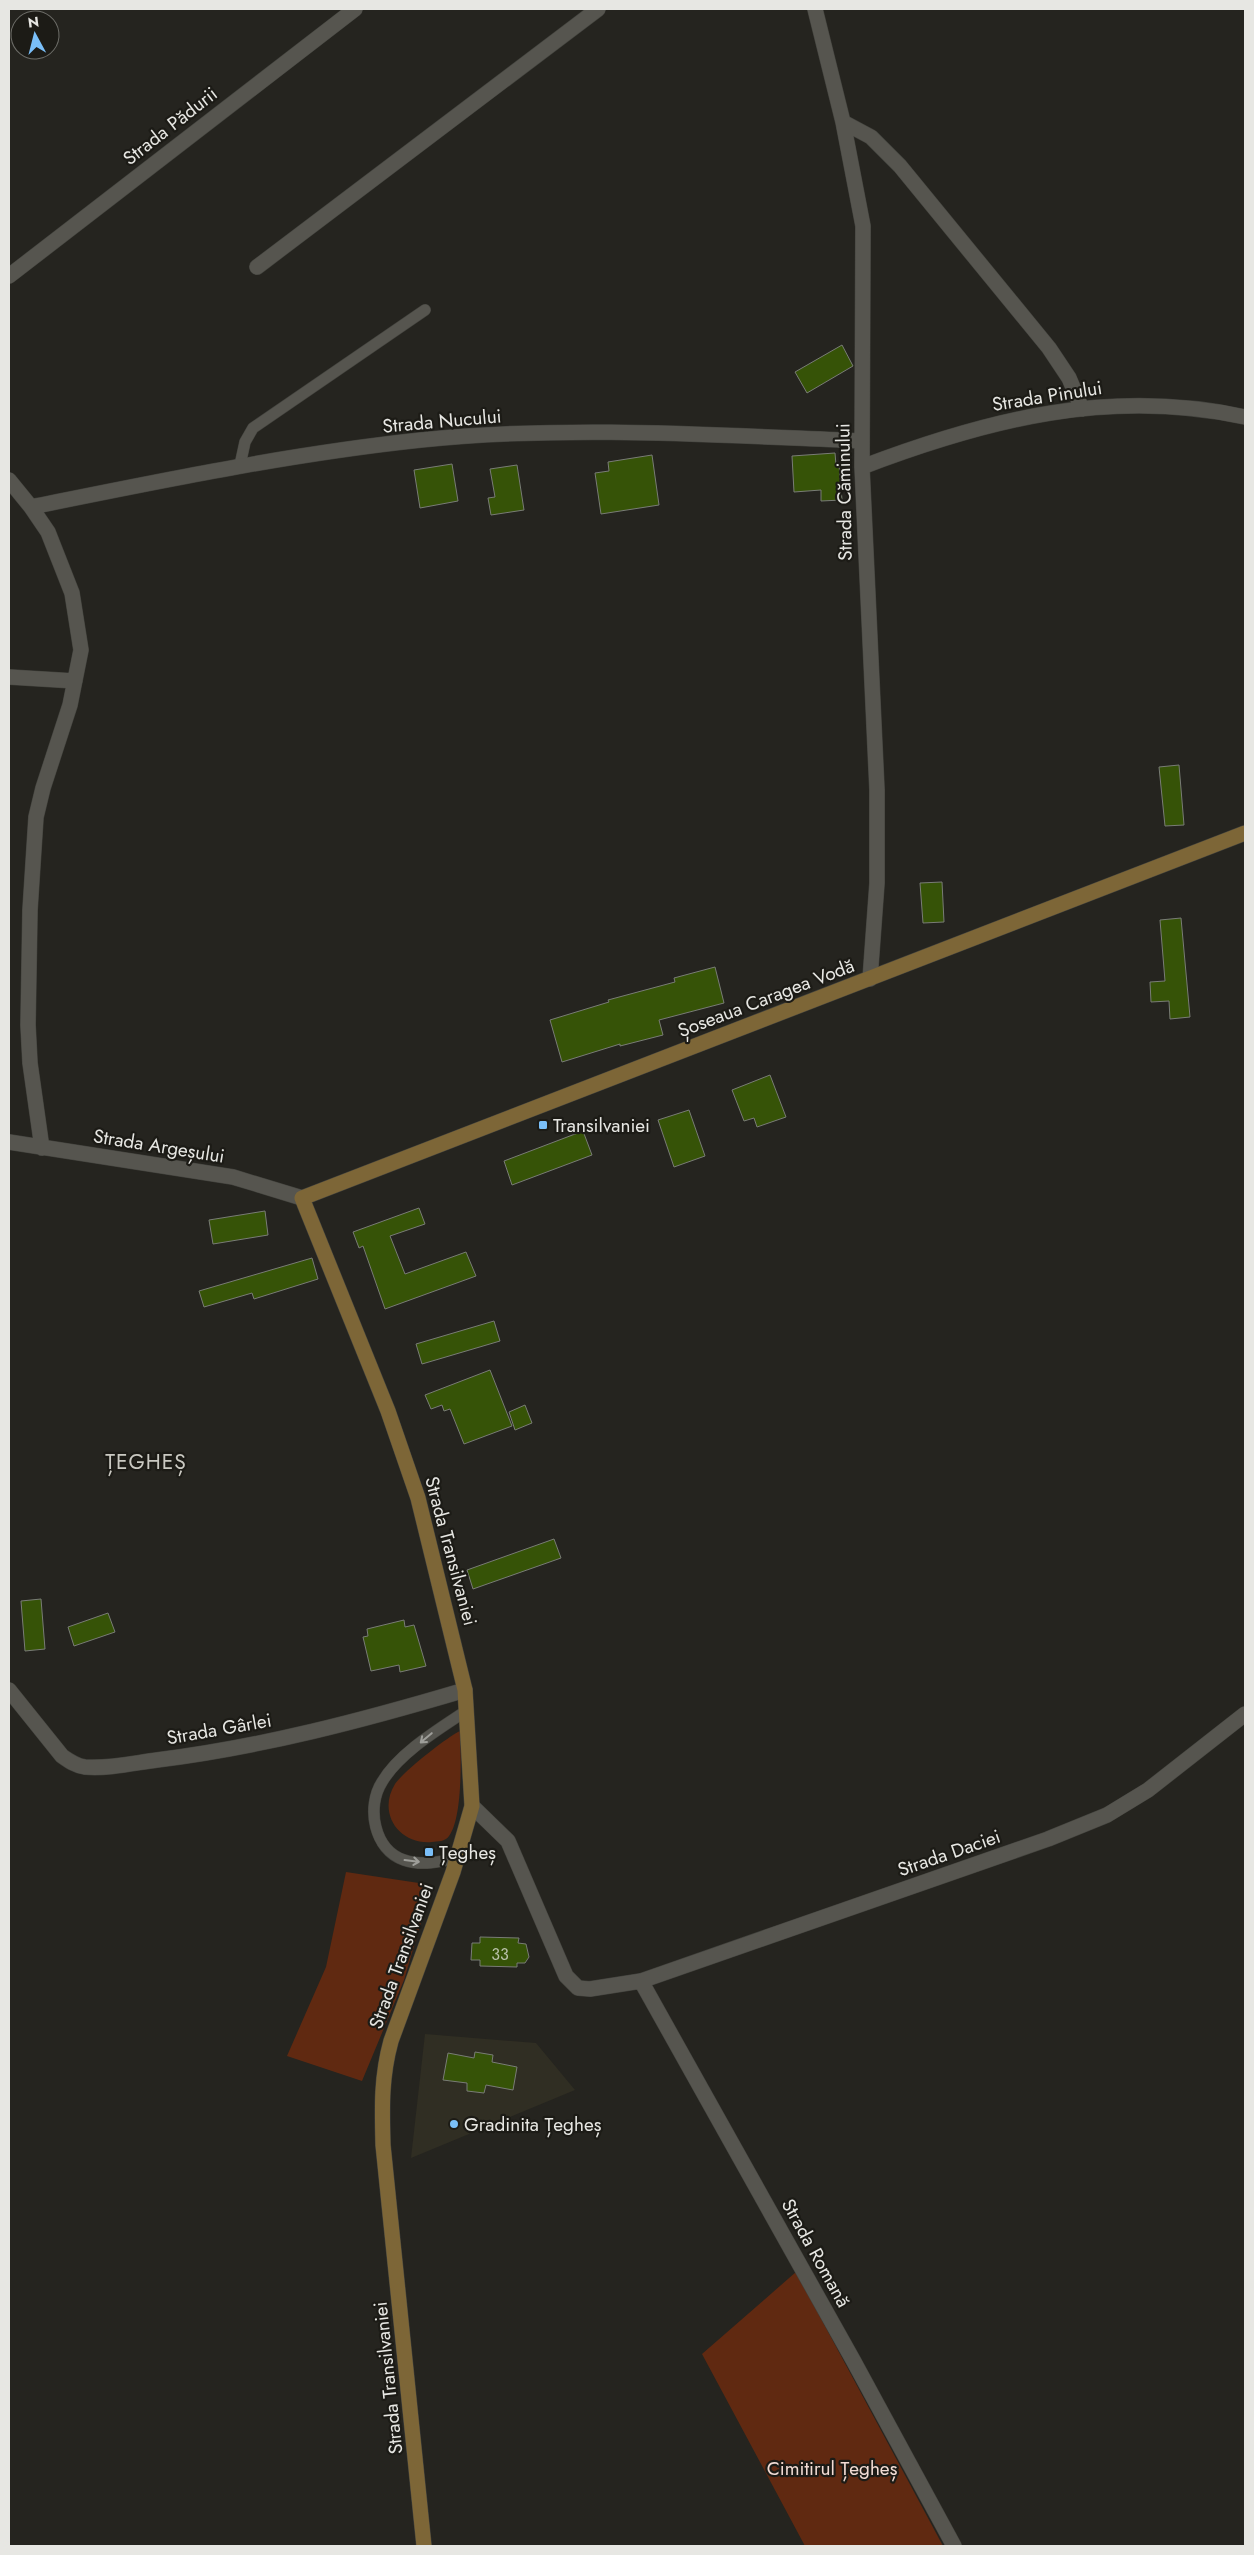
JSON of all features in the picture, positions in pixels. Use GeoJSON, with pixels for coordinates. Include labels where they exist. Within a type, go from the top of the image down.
{"type":"FeatureCollection","features":[{"type":"Feature","properties":{"kind":"street","name":"Strada Pădurii"},"geometry":{"type":"LineString","coordinates":[[9,276],[355,9]]}},
{"type":"Feature","properties":{"kind":"street"},"geometry":{"type":"LineString","coordinates":[[257,267],[598,9]]}},
{"type":"Feature","properties":{"kind":"street","name":"Strada Căminului"},"geometry":{"type":"LineString","coordinates":[[815,9],[843,122],[863,226],[862,467],[877,790],[877,883],[870,979]]}},
{"type":"Feature","properties":{"kind":"street"},"geometry":{"type":"LineString","coordinates":[[843,122],[871,137],[900,166],[1049,348],[1069,378],[1082,409]]}},
{"type":"Feature","properties":{"kind":"street","name":"Strada Pinului"},"geometry":{"type":"LineString","coordinates":[[862,467],[957,433],[1004,422],[1112,405],[1158,404],[1245,416]]}},
{"type":"Feature","properties":{"kind":"street","name":"Strada Nucului"},"geometry":{"type":"LineString","coordinates":[[31,507],[240,465],[421,440],[547,432],[659,432],[862,440]]}},
{"type":"Feature","properties":{"kind":"street"},"geometry":{"type":"LineString","coordinates":[[9,480],[48,532],[72,593],[81,650],[70,705],[43,788],[36,817],[28,1025],[30,1062],[42,1148]]}},
{"type":"Feature","properties":{"kind":"street"},"geometry":{"type":"LineString","coordinates":[[9,677],[75,681]]}},
{"type":"Feature","properties":{"kind":"street","name":"Șoseaua Caragea Vodă"},"geometry":{"type":"LineString","coordinates":[[302,1198],[1245,833]]}},
{"type":"Feature","properties":{"kind":"street","name":"Strada Argeșului"},"geometry":{"type":"LineString","coordinates":[[9,1142],[233,1178],[302,1198]]}},
{"type":"Feature","properties":{"kind":"street","name":"Strada Transilvaniei"},"geometry":{"type":"LineString","coordinates":[[302,1198],[388,1411],[418,1498],[465,1690],[472,1806],[457,1858],[391,2041],[383,2069],[383,2145],[424,2546]]}},
{"type":"Feature","properties":{"kind":"street","name":"Strada Gârlei"},"geometry":{"type":"LineString","coordinates":[[9,1690],[62,1756],[73,1764],[84,1767],[194,1755],[279,1739],[356,1722],[465,1690]]}},
{"type":"Feature","properties":{"kind":"street","name":"Strada Daciei"},"geometry":{"type":"LineString","coordinates":[[472,1806],[508,1841],[566,1976],[578,1988],[590,1989],[641,1981],[1048,1839],[1107,1815],[1148,1790],[1245,1714]]}},
{"type":"Feature","properties":{"kind":"street","name":"Strada Romană"},"geometry":{"type":"LineString","coordinates":[[641,1981],[853,2360],[954,2546]]}},
{"type":"Feature","properties":{"kind":"lane"},"geometry":{"type":"LineString","coordinates":[[240,465],[245,442],[253,428],[424,310]]}},
{"type":"Feature","properties":{"kind":"lane"},"geometry":{"type":"LineString","coordinates":[[457,1858],[432,1864],[404,1860],[388,1849],[377,1833],[373,1814],[382,1782],[394,1767],[430,1735],[466,1711]]}},
{"type":"Feature","properties":{"kind":"shaded area","name":"Gradinita Țegheș"},"geometry":{"type":"Polygon","coordinates":[[[425,2034],[536,2043],[575,2090],[411,2158],[425,2034]]]}},
{"type":"Feature","properties":{"kind":"green space"},"geometry":{"type":"Polygon","coordinates":[[[460,1731],[459,1801],[454,1827],[449,1836],[441,1841],[420,1842],[410,1838],[401,1833],[394,1825],[390,1816],[390,1795],[395,1784],[426,1755],[460,1731]]]}},
{"type":"Feature","properties":{"kind":"green space"},"geometry":{"type":"Polygon","coordinates":[[[346,1872],[432,1885],[404,1980],[362,2081],[287,2056],[326,1967],[346,1872]]]}},
{"type":"Feature","properties":{"kind":"green space","name":"Cimitirul Țegheș"},"geometry":{"type":"Polygon","coordinates":[[[796,2272],[943,2546],[805,2546],[702,2354],[796,2272]]]}},
{"type":"Feature","properties":{"kind":"building"},"geometry":{"type":"Polygon","coordinates":[[[842,345],[853,366],[807,393],[795,372],[842,345]]]}},
{"type":"Feature","properties":{"kind":"building"},"geometry":{"type":"Polygon","coordinates":[[[835,453],[836,465],[839,465],[842,500],[821,501],[821,490],[794,492],[792,456],[835,453]]]}},
{"type":"Feature","properties":{"kind":"building"},"geometry":{"type":"Polygon","coordinates":[[[652,455],[659,505],[601,514],[595,473],[609,471],[608,462],[652,455]]]}},
{"type":"Feature","properties":{"kind":"building"},"geometry":{"type":"Polygon","coordinates":[[[452,464],[458,501],[420,508],[414,470],[452,464]]]}},
{"type":"Feature","properties":{"kind":"building"},"geometry":{"type":"Polygon","coordinates":[[[517,465],[524,510],[491,515],[488,498],[495,497],[490,469],[517,465]]]}},
{"type":"Feature","properties":{"kind":"building"},"geometry":{"type":"Polygon","coordinates":[[[1179,765],[1184,825],[1165,826],[1159,767],[1179,765]]]}},
{"type":"Feature","properties":{"kind":"building"},"geometry":{"type":"Polygon","coordinates":[[[942,882],[944,922],[923,923],[920,883],[942,882]]]}},
{"type":"Feature","properties":{"kind":"building"},"geometry":{"type":"Polygon","coordinates":[[[1181,918],[1190,1017],[1170,1019],[1169,1001],[1151,1002],[1150,982],[1165,981],[1160,920],[1181,918]]]}},
{"type":"Feature","properties":{"kind":"building"},"geometry":{"type":"Polygon","coordinates":[[[715,967],[724,1003],[659,1020],[663,1035],[620,1046],[620,1044],[562,1062],[550,1020],[609,1002],[608,1000],[675,982],[674,978],[715,967]]]}},
{"type":"Feature","properties":{"kind":"building"},"geometry":{"type":"Polygon","coordinates":[[[770,1075],[786,1117],[757,1127],[754,1118],[744,1121],[732,1090],[770,1075]]]}},
{"type":"Feature","properties":{"kind":"building"},"geometry":{"type":"Polygon","coordinates":[[[689,1110],[705,1156],[674,1167],[658,1120],[689,1110]]]}},
{"type":"Feature","properties":{"kind":"building"},"geometry":{"type":"Polygon","coordinates":[[[583,1131],[592,1155],[512,1185],[504,1161],[583,1131]]]}},
{"type":"Feature","properties":{"kind":"building"},"geometry":{"type":"Polygon","coordinates":[[[419,1208],[425,1224],[390,1236],[405,1274],[466,1252],[476,1276],[385,1309],[363,1246],[359,1248],[353,1232],[419,1208]]]}},
{"type":"Feature","properties":{"kind":"building"},"geometry":{"type":"Polygon","coordinates":[[[265,1211],[268,1235],[213,1244],[209,1220],[265,1211]]]}},
{"type":"Feature","properties":{"kind":"building"},"geometry":{"type":"Polygon","coordinates":[[[312,1258],[318,1279],[254,1299],[252,1293],[204,1307],[199,1291],[312,1258]]]}},
{"type":"Feature","properties":{"kind":"building"},"geometry":{"type":"Polygon","coordinates":[[[494,1321],[500,1341],[422,1364],[416,1344],[494,1321]]]}},
{"type":"Feature","properties":{"kind":"building"},"geometry":{"type":"Polygon","coordinates":[[[490,1370],[512,1426],[464,1444],[450,1409],[444,1411],[442,1405],[431,1409],[425,1395],[490,1370]]]}},
{"type":"Feature","properties":{"kind":"building"},"geometry":{"type":"Polygon","coordinates":[[[525,1405],[532,1423],[515,1430],[509,1412],[525,1405]]]}},
{"type":"Feature","properties":{"kind":"building"},"geometry":{"type":"Polygon","coordinates":[[[554,1539],[561,1558],[473,1589],[467,1570],[554,1539]]]}},
{"type":"Feature","properties":{"kind":"building"},"geometry":{"type":"Polygon","coordinates":[[[41,1599],[45,1649],[25,1651],[21,1601],[41,1599]]]}},
{"type":"Feature","properties":{"kind":"building"},"geometry":{"type":"Polygon","coordinates":[[[108,1613],[115,1632],[74,1646],[68,1627],[108,1613]]]}},
{"type":"Feature","properties":{"kind":"building"},"geometry":{"type":"Polygon","coordinates":[[[404,1620],[405,1627],[414,1625],[426,1666],[400,1672],[399,1665],[371,1671],[363,1637],[368,1636],[367,1629],[404,1620]]]}},
{"type":"Feature","properties":{"kind":"building"},"geometry":{"type":"Polygon","coordinates":[[[480,1937],[519,1938],[518,1943],[526,1944],[529,1957],[525,1963],[517,1963],[517,1967],[480,1966],[480,1960],[471,1960],[472,1943],[480,1943],[480,1937]]]}},
{"type":"Feature","properties":{"kind":"building"},"geometry":{"type":"Polygon","coordinates":[[[475,2052],[493,2055],[492,2062],[517,2067],[513,2090],[486,2085],[484,2093],[467,2091],[467,2083],[443,2080],[448,2053],[474,2058],[475,2052]]]}},
{"type":"Feature","properties":{"kind":"place","name":"Transilvaniei"},"geometry":{"type":"Point","coordinates":[543,1125]}},
{"type":"Feature","properties":{"kind":"place","name":"Țegheș"},"geometry":{"type":"Point","coordinates":[429,1852]}},
{"type":"Feature","properties":{"kind":"place","name":"Gradinita Țegheș"},"geometry":{"type":"Point","coordinates":[454,2124]}},
{"type":"Feature","properties":{"kind":"district","name":"ȚEGHEȘ"},"geometry":{"type":"Point","coordinates":[146,1462]}}]}
